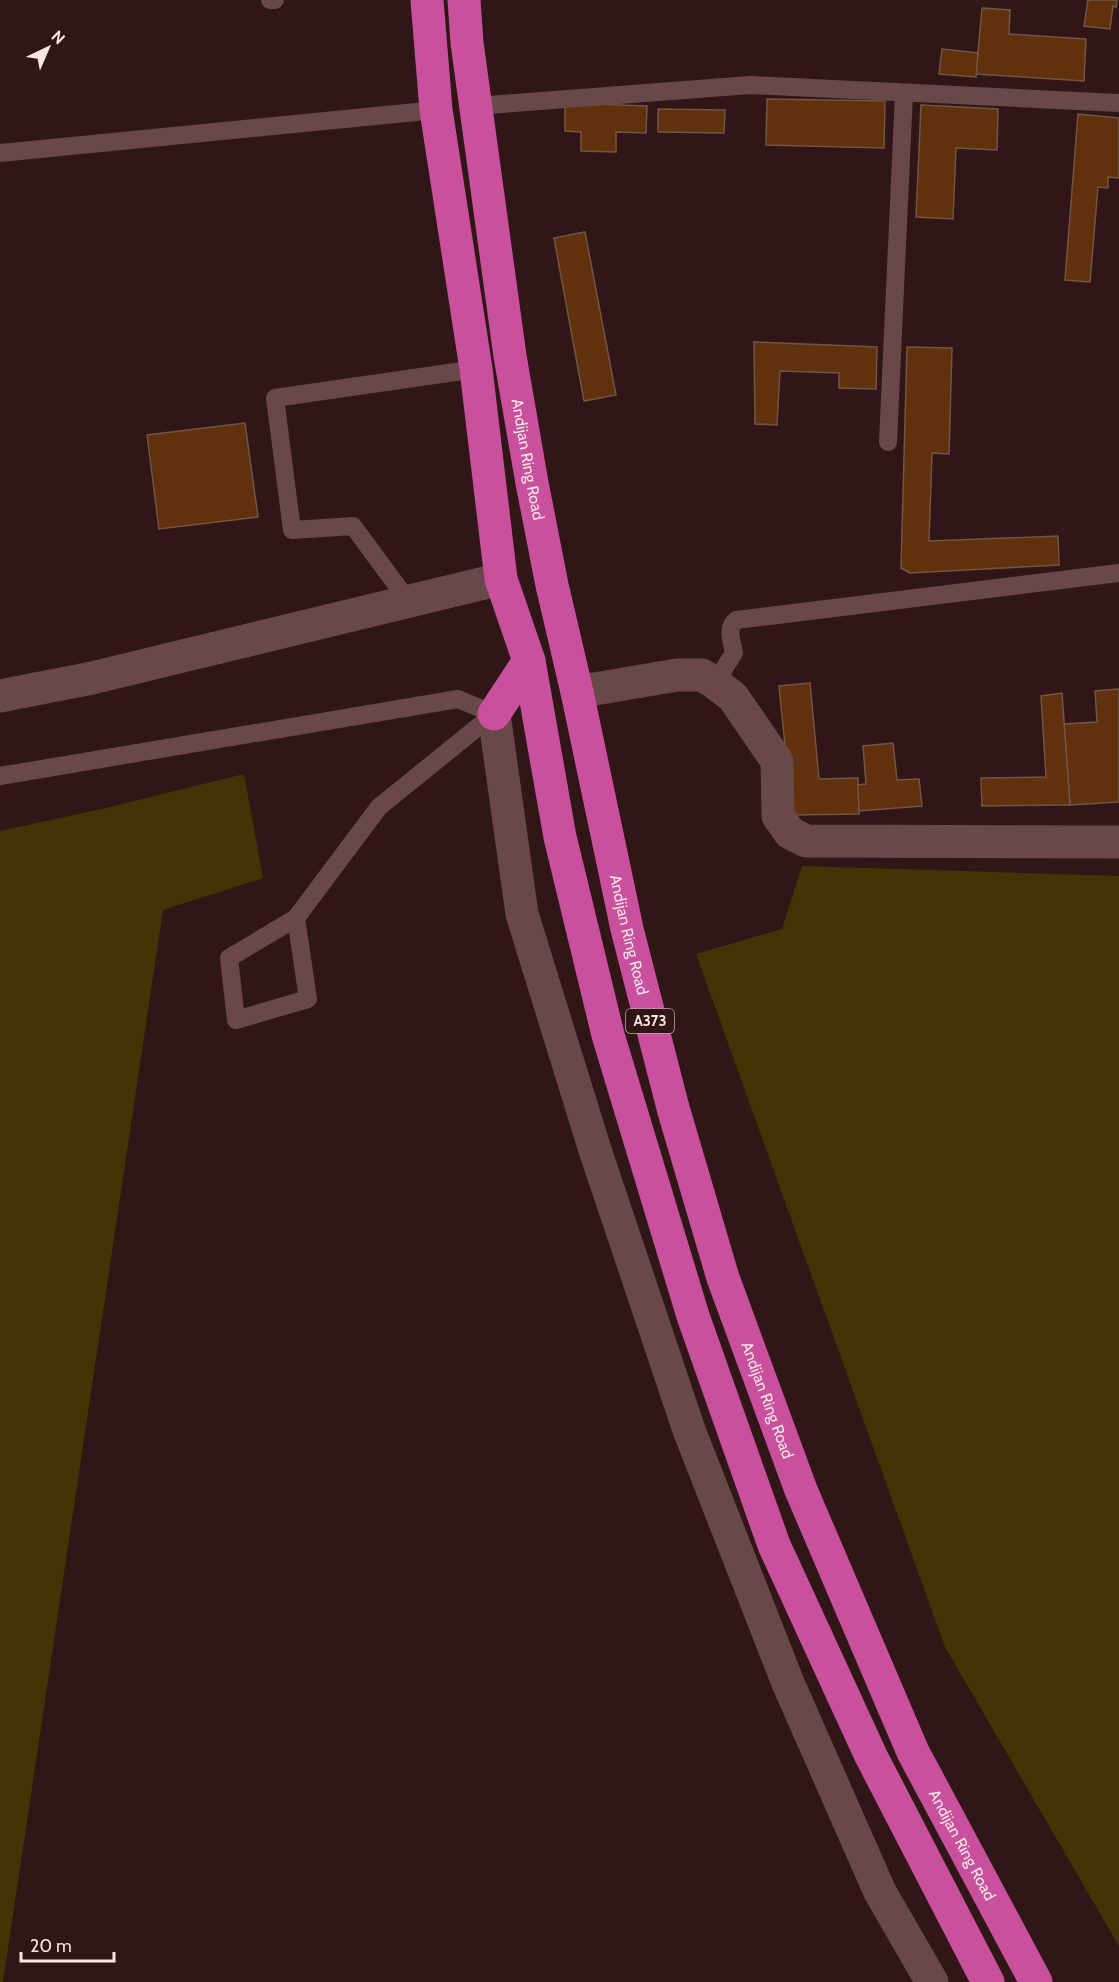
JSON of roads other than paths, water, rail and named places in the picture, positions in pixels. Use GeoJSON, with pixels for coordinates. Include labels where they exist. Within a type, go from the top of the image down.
{"type":"FeatureCollection","features":[{"type":"Feature","properties":{"kind":"highway","name":"A373"},"geometry":{"type":"LineString","coordinates":[[427,0],[436,110],[476,369],[501,579],[529,661],[560,837],[608,1035],[693,1316],[774,1545],[871,1756],[988,1982]]}},
{"type":"Feature","properties":{"kind":"highway","name":"Andijan Ring Road"},"geometry":{"type":"LineString","coordinates":[[464,0],[467,43],[514,380],[532,483],[627,929],[673,1108],[723,1278],[801,1490],[913,1752],[1036,1982]]}},
{"type":"Feature","properties":{"kind":"highway"},"geometry":{"type":"LineString","coordinates":[[494,714],[529,661]]}},
{"type":"Feature","properties":{"kind":"street"},"geometry":{"type":"LineString","coordinates":[[0,696],[92,678],[501,579]]}},
{"type":"Feature","properties":{"kind":"street"},"geometry":{"type":"LineString","coordinates":[[577,692],[676,675],[702,675],[716,683],[733,697],[769,746],[777,761],[778,816],[790,833],[806,841],[1119,842]]}},
{"type":"Feature","properties":{"kind":"street"},"geometry":{"type":"LineString","coordinates":[[494,714],[522,914],[595,1150],[689,1430],[788,1683],[875,1881],[932,1982]]}},
{"type":"Feature","properties":{"kind":"lane"},"geometry":{"type":"LineString","coordinates":[[270,0],[275,0]]}},
{"type":"Feature","properties":{"kind":"lane"},"geometry":{"type":"LineString","coordinates":[[476,106],[750,85],[1119,103]]}},
{"type":"Feature","properties":{"kind":"lane"},"geometry":{"type":"LineString","coordinates":[[888,442],[904,93]]}},
{"type":"Feature","properties":{"kind":"lane"},"geometry":{"type":"LineString","coordinates":[[0,153],[436,110]]}},
{"type":"Feature","properties":{"kind":"lane"},"geometry":{"type":"LineString","coordinates":[[409,602],[353,526],[292,530],[275,398],[476,369]]}},
{"type":"Feature","properties":{"kind":"lane"},"geometry":{"type":"LineString","coordinates":[[716,683],[734,653],[730,629],[736,620],[1119,573]]}},
{"type":"Feature","properties":{"kind":"lane"},"geometry":{"type":"LineString","coordinates":[[0,776],[458,699],[494,714],[379,807],[296,918],[229,958],[236,1020],[308,999],[296,918]]}}]}
